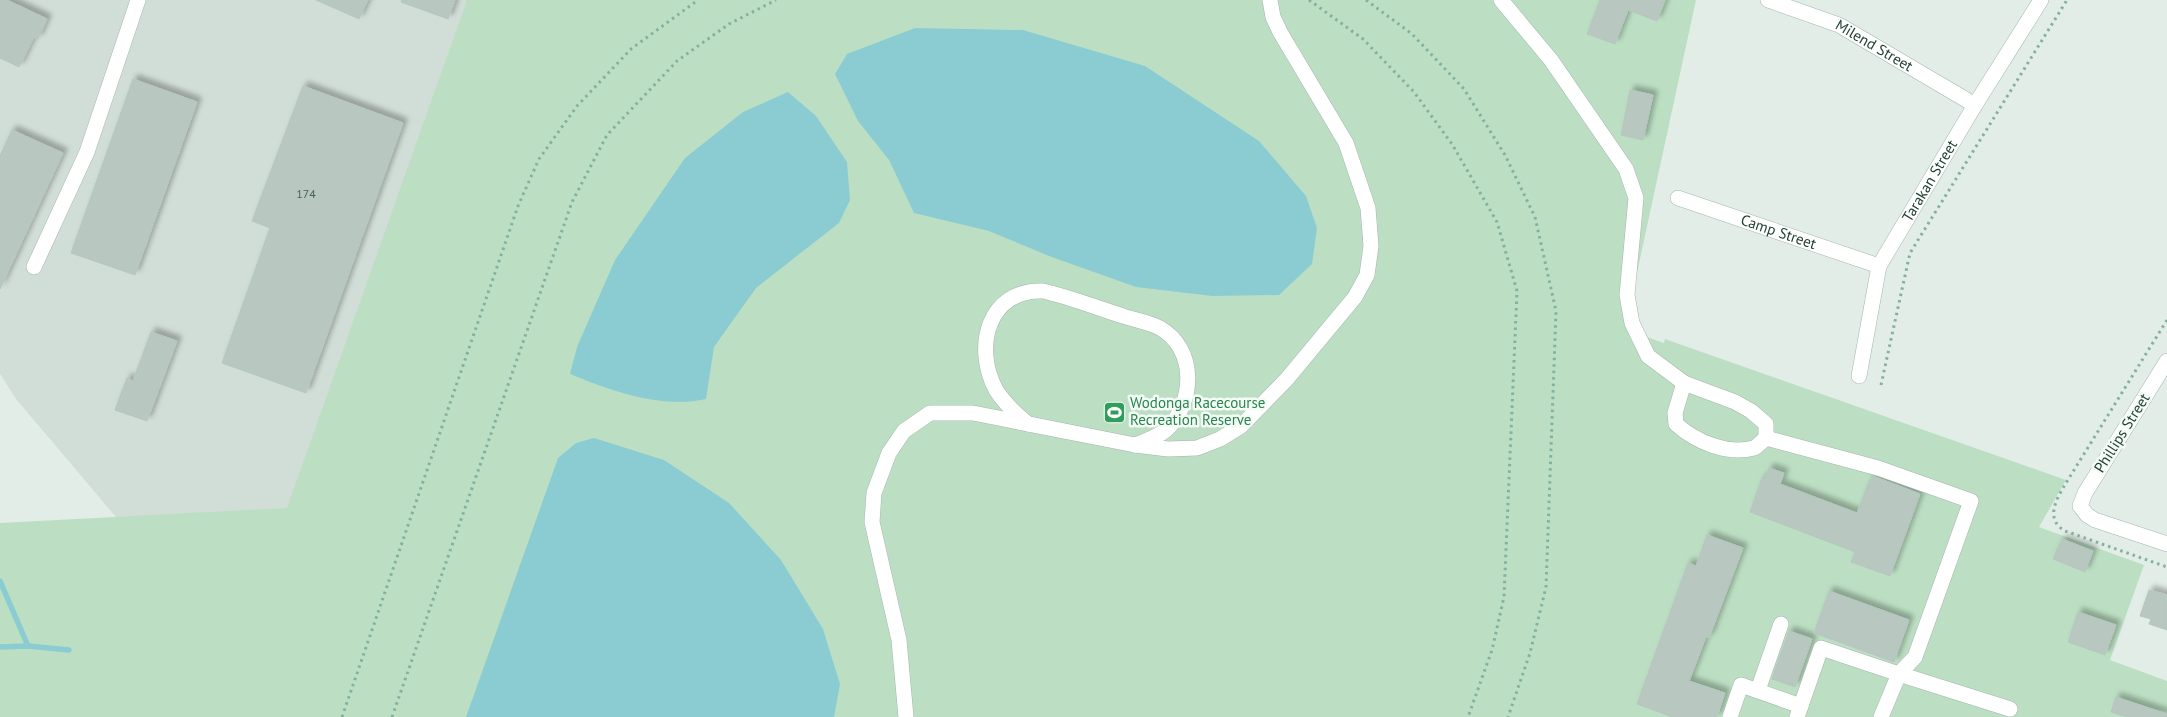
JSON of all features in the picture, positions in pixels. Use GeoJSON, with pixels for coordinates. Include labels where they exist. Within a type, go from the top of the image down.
{"type":"FeatureCollection","features":[{"type":"Feature","properties":{"kind":"street"},"geometry":{"type":"LineString","coordinates":[[34,267],[87,152],[138,0]]}},
{"type":"Feature","properties":{"kind":"street"},"geometry":{"type":"LineString","coordinates":[[906,717],[898,640],[872,522],[874,493],[889,453],[904,431],[930,413],[973,413],[1030,426],[1135,445],[1168,449],[1197,448],[1220,439],[1241,426],[1286,380],[1355,297],[1367,275],[1371,246],[1368,208],[1357,174],[1346,143],[1280,32],[1273,16],[1270,0]]}},
{"type":"Feature","properties":{"kind":"street"},"geometry":{"type":"LineString","coordinates":[[1501,0],[1552,60],[1626,169],[1636,198],[1627,295],[1632,322],[1648,356],[1684,383],[1735,402],[1751,411],[1766,424],[1766,438],[1756,448],[1737,449],[1714,446],[1689,436],[1676,424],[1675,413],[1684,383]]}},
{"type":"Feature","properties":{"kind":"street","name":"Milend Street"},"geometry":{"type":"LineString","coordinates":[[1768,0],[1839,25],[1975,106]]}},
{"type":"Feature","properties":{"kind":"street","name":"Tarakan Street"},"geometry":{"type":"LineString","coordinates":[[1859,376],[1879,266],[2041,0]]}},
{"type":"Feature","properties":{"kind":"street","name":"Camp Street"},"geometry":{"type":"LineString","coordinates":[[1678,198],[1879,266]]}},
{"type":"Feature","properties":{"kind":"street"},"geometry":{"type":"LineString","coordinates":[[1030,426],[1014,412],[996,389],[985,356],[986,338],[994,314],[1015,294],[1027,290],[1054,294],[1159,328],[1176,341],[1184,355],[1188,374],[1189,390],[1184,404],[1165,431],[1135,445]]}},
{"type":"Feature","properties":{"kind":"street","name":"Phillips Street"},"geometry":{"type":"LineString","coordinates":[[2167,361],[2085,494],[2080,506],[2087,515],[2095,520],[2167,544]]}},
{"type":"Feature","properties":{"kind":"street"},"geometry":{"type":"LineString","coordinates":[[1766,438],[1878,468],[1971,501],[1915,657],[1898,674],[1881,717]]}},
{"type":"Feature","properties":{"kind":"street"},"geometry":{"type":"LineString","coordinates":[[1758,690],[1781,624]]}},
{"type":"Feature","properties":{"kind":"street"},"geometry":{"type":"LineString","coordinates":[[1730,717],[1742,684],[1799,711],[1821,648],[2010,710]]}},
{"type":"Feature","properties":{"kind":"path"},"geometry":{"type":"LineString","coordinates":[[342,717],[518,206],[539,159],[577,106],[631,48],[698,0]]}},
{"type":"Feature","properties":{"kind":"path"},"geometry":{"type":"LineString","coordinates":[[392,717],[572,202],[607,135],[677,61],[729,24],[776,0]]}},
{"type":"Feature","properties":{"kind":"path"},"geometry":{"type":"LineString","coordinates":[[1309,0],[1363,39],[1414,92],[1452,144],[1497,222],[1517,291],[1504,597],[1492,650],[1468,717]]}},
{"type":"Feature","properties":{"kind":"path"},"geometry":{"type":"LineString","coordinates":[[1366,0],[1412,34],[1464,90],[1505,155],[1535,217],[1556,312],[1546,587],[1530,653],[1508,717]]}},
{"type":"Feature","properties":{"kind":"path"},"geometry":{"type":"LineString","coordinates":[[1881,385],[1910,253],[2067,0]]}},
{"type":"Feature","properties":{"kind":"shaded area"},"geometry":{"type":"Polygon","coordinates":[[[0,0],[491,0],[296,554],[127,530],[16,399],[0,374],[0,0]]]}},
{"type":"Feature","properties":{"kind":"green space","name":"Wodonga Racecourse Recreation Reserve"},"geometry":{"type":"Polygon","coordinates":[[[467,0],[1696,0],[1630,305],[1641,335],[1664,343],[1665,339],[2066,480],[2039,527],[2144,565],[2110,660],[2167,681],[2167,717],[0,717],[0,523],[287,508],[467,0]]]}},
{"type":"Feature","properties":{"kind":"water"},"geometry":{"type":"Polygon","coordinates":[[[915,28],[1023,30],[1145,66],[1259,141],[1306,196],[1317,228],[1312,264],[1279,295],[1212,296],[1136,287],[1049,256],[989,231],[914,213],[889,160],[858,121],[835,74],[847,54],[915,28]]]}},
{"type":"Feature","properties":{"kind":"water"},"geometry":{"type":"Polygon","coordinates":[[[788,92],[816,116],[847,162],[850,200],[839,223],[756,288],[714,347],[706,399],[672,402],[637,397],[570,374],[577,347],[615,260],[685,158],[743,112],[788,92]]]}},
{"type":"Feature","properties":{"kind":"water"},"geometry":{"type":"Polygon","coordinates":[[[594,438],[664,460],[729,503],[781,560],[823,629],[840,684],[834,717],[466,717],[558,458],[576,443],[594,438]]]}},
{"type":"Feature","properties":{"kind":"building"},"geometry":{"type":"Polygon","coordinates":[[[0,0],[7,0],[47,19],[38,39],[34,37],[19,67],[0,58],[0,0]]]}},
{"type":"Feature","properties":{"kind":"building"},"geometry":{"type":"Polygon","coordinates":[[[316,0],[368,0],[359,19],[316,0]]]}},
{"type":"Feature","properties":{"kind":"building"},"geometry":{"type":"Polygon","coordinates":[[[402,0],[455,0],[448,19],[401,2],[402,0]]]}},
{"type":"Feature","properties":{"kind":"building"},"geometry":{"type":"Polygon","coordinates":[[[1600,0],[1665,0],[1657,21],[1628,10],[1615,44],[1587,34],[1600,0]]]}},
{"type":"Feature","properties":{"kind":"building"},"geometry":{"type":"Polygon","coordinates":[[[133,79],[197,102],[135,275],[71,253],[133,79]]]}},
{"type":"Feature","properties":{"kind":"building"},"geometry":{"type":"Polygon","coordinates":[[[303,86],[403,123],[306,393],[222,363],[270,228],[252,221],[303,86]]]}},
{"type":"Feature","properties":{"kind":"building"},"geometry":{"type":"Polygon","coordinates":[[[1630,90],[1653,95],[1643,140],[1621,135],[1630,90]]]}},
{"type":"Feature","properties":{"kind":"building"},"geometry":{"type":"Polygon","coordinates":[[[12,130],[63,153],[0,289],[0,156],[12,130]]]}},
{"type":"Feature","properties":{"kind":"building"},"geometry":{"type":"Polygon","coordinates":[[[151,332],[177,341],[147,421],[115,410],[127,378],[133,381],[151,332]]]}},
{"type":"Feature","properties":{"kind":"building"},"geometry":{"type":"Polygon","coordinates":[[[1769,468],[1784,473],[1780,484],[1857,513],[1870,479],[1872,480],[1873,476],[1920,494],[1890,576],[1851,562],[1855,552],[1750,512],[1762,478],[1765,479],[1769,468]]]}},
{"type":"Feature","properties":{"kind":"building"},"geometry":{"type":"Polygon","coordinates":[[[1707,535],[1743,548],[1709,638],[1706,637],[1689,681],[1725,693],[1717,717],[1672,717],[1637,704],[1688,563],[1696,566],[1707,535]]]}},
{"type":"Feature","properties":{"kind":"building"},"geometry":{"type":"Polygon","coordinates":[[[2062,539],[2093,551],[2085,572],[2053,559],[2062,539]]]}},
{"type":"Feature","properties":{"kind":"building"},"geometry":{"type":"Polygon","coordinates":[[[2149,590],[2167,595],[2167,630],[2149,624],[2151,619],[2140,616],[2149,590]]]}},
{"type":"Feature","properties":{"kind":"building"},"geometry":{"type":"Polygon","coordinates":[[[1829,591],[1909,620],[1894,662],[1814,633],[1829,591]]]}},
{"type":"Feature","properties":{"kind":"building"},"geometry":{"type":"Polygon","coordinates":[[[2078,612],[2116,625],[2105,655],[2068,642],[2078,612]]]}},
{"type":"Feature","properties":{"kind":"building"},"geometry":{"type":"Polygon","coordinates":[[[1789,631],[1812,639],[1795,687],[1772,679],[1789,631]]]}},
{"type":"Feature","properties":{"kind":"building"},"geometry":{"type":"Polygon","coordinates":[[[2116,697],[2167,714],[2167,717],[2127,717],[2111,712],[2116,697]]]}},
{"type":"Feature","properties":{"kind":"waterway"},"geometry":{"type":"LineString","coordinates":[[0,581],[28,646]]}},
{"type":"Feature","properties":{"kind":"waterway"},"geometry":{"type":"LineString","coordinates":[[0,647],[28,646],[69,650]]}},
{"type":"Feature","properties":{"kind":"place","name":"Wodonga Racecourse Recreation Reserve"},"geometry":{"type":"Point","coordinates":[1114,412]}}]}
